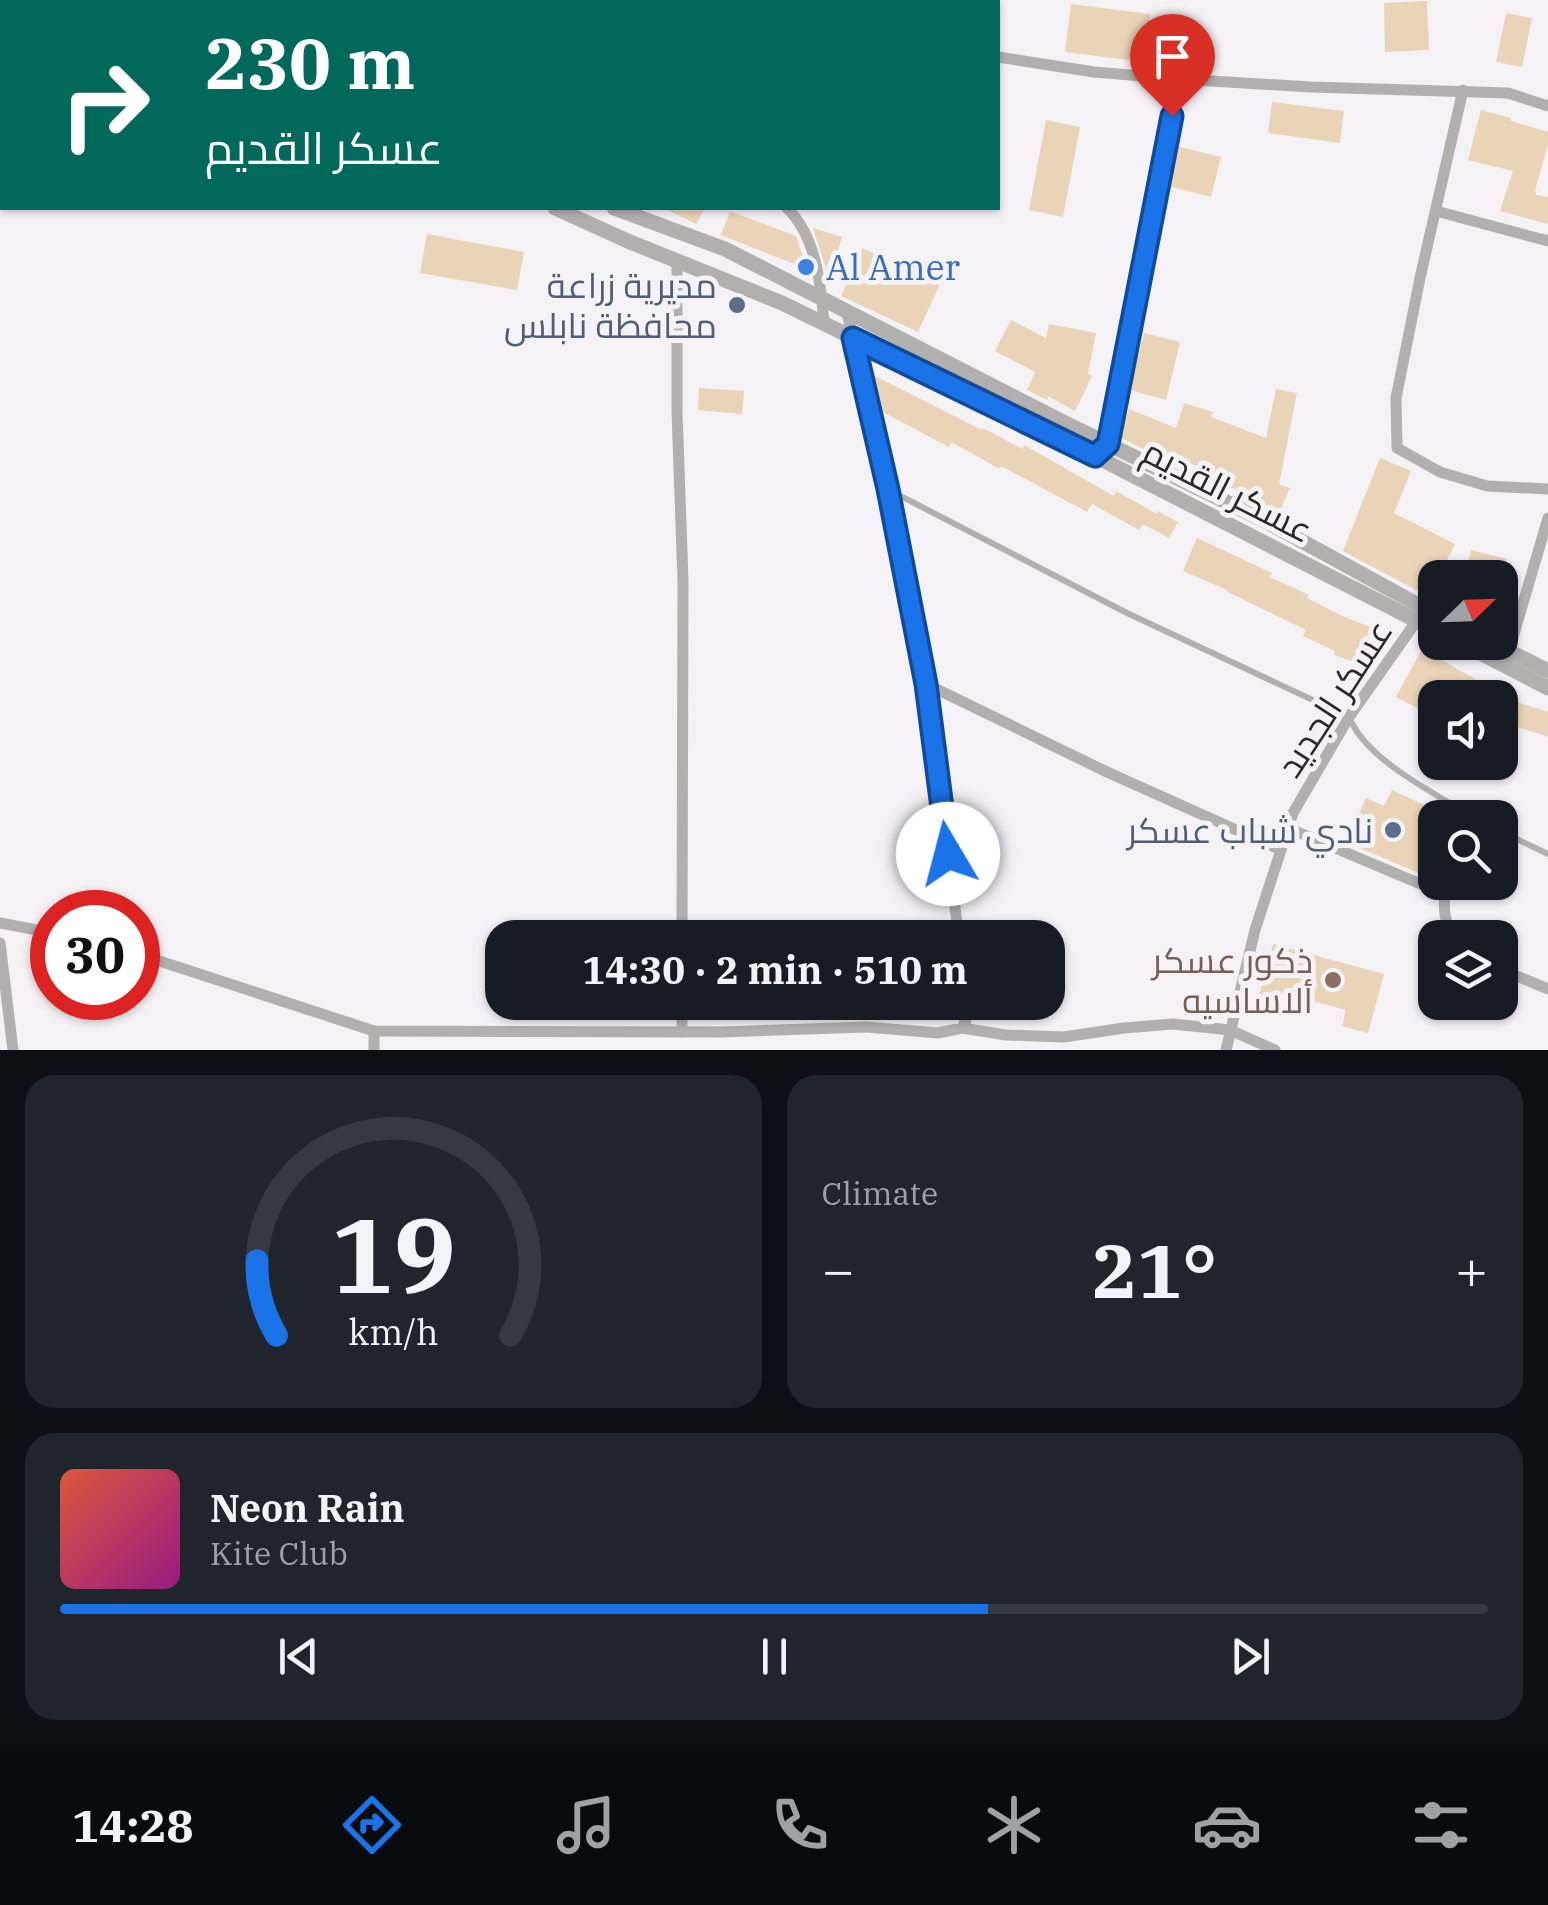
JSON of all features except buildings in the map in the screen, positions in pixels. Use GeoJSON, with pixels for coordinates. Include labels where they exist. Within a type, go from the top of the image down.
{"type":"FeatureCollection","features":[{"type":"Feature","properties":{"kind":"street"},"geometry":{"type":"LineString","coordinates":[[1000,57],[1094,72],[1179,79],[1508,93],[1548,106]]}},
{"type":"Feature","properties":{"kind":"street"},"geometry":{"type":"LineString","coordinates":[[1095,456],[1108,444],[1179,79]]}},
{"type":"Feature","properties":{"kind":"street"},"geometry":{"type":"LineString","coordinates":[[1463,90],[1396,398],[1397,448],[1440,472],[1487,486],[1548,489]]}},
{"type":"Feature","properties":{"kind":"street","name":"عسكر القديم"},"geometry":{"type":"LineString","coordinates":[[561,210],[782,302],[1418,611]]}},
{"type":"Feature","properties":{"kind":"street","name":"عسكر القديم"},"geometry":{"type":"LineString","coordinates":[[619,210],[725,249],[1267,522],[1418,610]]}},
{"type":"Feature","properties":{"kind":"street"},"geometry":{"type":"LineString","coordinates":[[789,210],[806,233],[824,324]]}},
{"type":"Feature","properties":{"kind":"street"},"geometry":{"type":"LineString","coordinates":[[1436,212],[1548,241]]}},
{"type":"Feature","properties":{"kind":"street"},"geometry":{"type":"LineString","coordinates":[[676,260],[683,581],[682,920]]}},
{"type":"Feature","properties":{"kind":"street"},"geometry":{"type":"LineString","coordinates":[[847,312],[888,489],[926,684],[958,920]]}},
{"type":"Feature","properties":{"kind":"street"},"geometry":{"type":"LineString","coordinates":[[1518,618],[1548,518]]}},
{"type":"Feature","properties":{"kind":"street","name":"عسكر الجديد"},"geometry":{"type":"LineString","coordinates":[[1226,1050],[1255,930],[1293,813],[1349,717],[1418,623]]}},
{"type":"Feature","properties":{"kind":"street"},"geometry":{"type":"LineString","coordinates":[[1518,657],[1548,671]]}},
{"type":"Feature","properties":{"kind":"street"},"geometry":{"type":"LineString","coordinates":[[1494,660],[1548,688]]}},
{"type":"Feature","properties":{"kind":"street"},"geometry":{"type":"LineString","coordinates":[[926,684],[1281,850]]}},
{"type":"Feature","properties":{"kind":"street"},"geometry":{"type":"LineString","coordinates":[[1288,828],[1418,877]]}},
{"type":"Feature","properties":{"kind":"street"},"geometry":{"type":"LineString","coordinates":[[0,923],[30,929]]}},
{"type":"Feature","properties":{"kind":"street"},"geometry":{"type":"LineString","coordinates":[[0,943],[13,1050]]}},
{"type":"Feature","properties":{"kind":"street"},"geometry":{"type":"LineString","coordinates":[[160,961],[374,1030],[682,1032],[866,1027],[938,1032],[962,1028],[1006,1035],[1064,1036],[1173,1024],[1230,1030],[1275,1050]]}},
{"type":"Feature","properties":{"kind":"street"},"geometry":{"type":"LineString","coordinates":[[1518,976],[1548,989]]}},
{"type":"Feature","properties":{"kind":"street"},"geometry":{"type":"LineString","coordinates":[[682,1020],[682,1032]]}},
{"type":"Feature","properties":{"kind":"street"},"geometry":{"type":"LineString","coordinates":[[962,1028],[966,1020]]}},
{"type":"Feature","properties":{"kind":"street"},"geometry":{"type":"LineString","coordinates":[[374,1030],[374,1050]]}},
{"type":"Feature","properties":{"kind":"lane"},"geometry":{"type":"LineString","coordinates":[[888,489],[1128,614],[1349,717],[1355,732],[1399,773],[1444,800]]}},
{"type":"Feature","properties":{"kind":"lane"},"geometry":{"type":"LineString","coordinates":[[1518,840],[1548,854]]}},
{"type":"Feature","properties":{"kind":"place","name":"Al Amer"},"geometry":{"type":"Point","coordinates":[806,267]}},
{"type":"Feature","properties":{"kind":"place","name":"مديرية زراعة محافظة نابلس"},"geometry":{"type":"Point","coordinates":[737,305]}},
{"type":"Feature","properties":{"kind":"place","name":"نادي شباب عسكر"},"geometry":{"type":"Point","coordinates":[1393,830]}},
{"type":"Feature","properties":{"kind":"place","name":"ذكور عسكر ألاساسيه"},"geometry":{"type":"Point","coordinates":[1333,980]}},
{"type":"Feature","properties":{"kind":"route"},"geometry":{"type":"LineString","coordinates":[[948,854],[926,684],[888,489],[853,338],[1095,456],[1108,444],[1172,116]]}}]}
